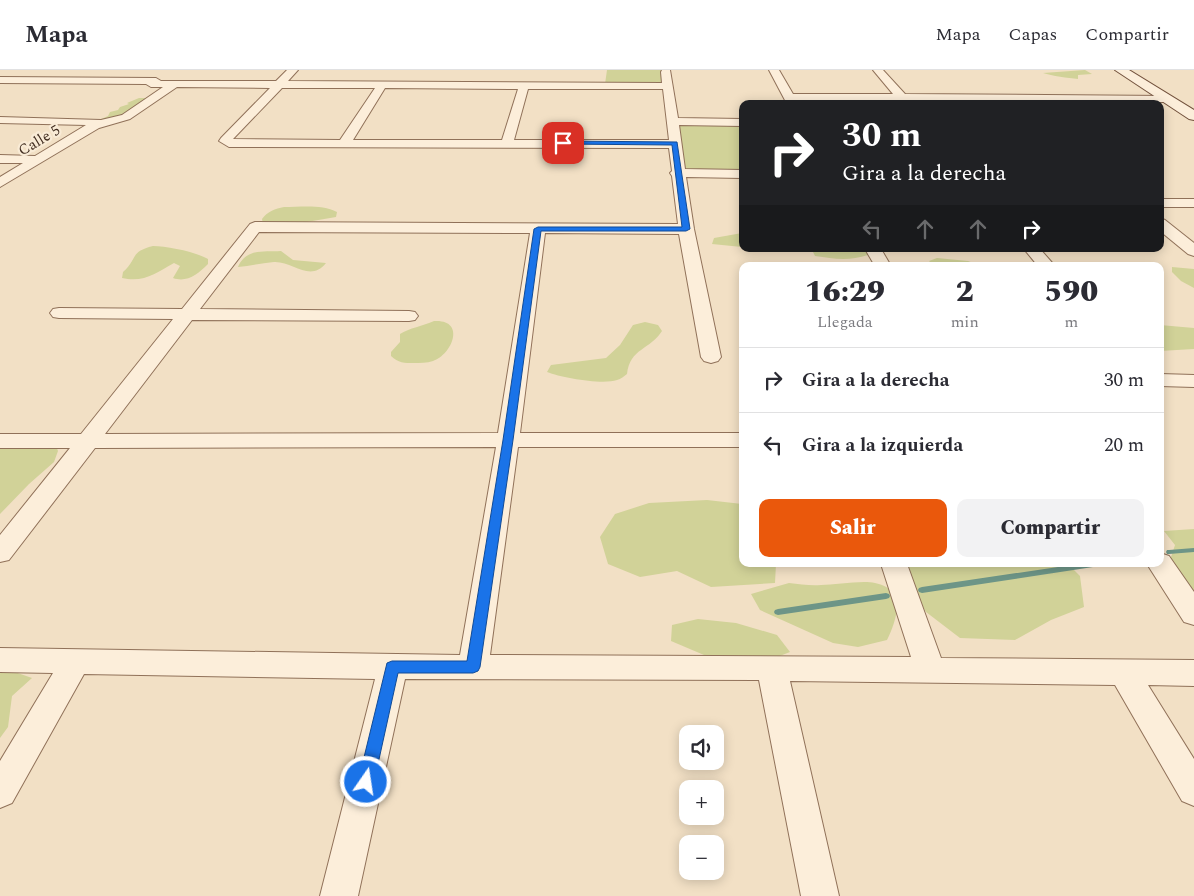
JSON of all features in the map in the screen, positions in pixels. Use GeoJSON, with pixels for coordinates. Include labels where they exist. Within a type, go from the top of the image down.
{"type":"FeatureCollection","features":[{"type":"Feature","properties":{"kind":"main road"},"geometry":{"type":"LineString","coordinates":[[1116,72],[1153,100]]}},
{"type":"Feature","properties":{"kind":"main road"},"geometry":{"type":"LineString","coordinates":[[1116,72],[1153,100]]}},
{"type":"Feature","properties":{"kind":"main road"},"geometry":{"type":"LineString","coordinates":[[1164,105],[1194,116]]}},
{"type":"Feature","properties":{"kind":"main road"},"geometry":{"type":"LineString","coordinates":[[1164,108],[1194,129]]}},
{"type":"Feature","properties":{"kind":"street"},"geometry":{"type":"LineString","coordinates":[[18,89],[53,70]]}},
{"type":"Feature","properties":{"kind":"street"},"geometry":{"type":"LineString","coordinates":[[136,95],[172,70]]}},
{"type":"Feature","properties":{"kind":"street"},"geometry":{"type":"LineString","coordinates":[[294,70],[225,141],[230,143],[674,144]]}},
{"type":"Feature","properties":{"kind":"street"},"geometry":{"type":"LineString","coordinates":[[665,70],[686,229],[711,357]]}},
{"type":"Feature","properties":{"kind":"street"},"geometry":{"type":"LineString","coordinates":[[774,70],[790,100]]}},
{"type":"Feature","properties":{"kind":"street"},"geometry":{"type":"LineString","coordinates":[[878,70],[904,100]]}},
{"type":"Feature","properties":{"kind":"street","name":"Calle 5"},"geometry":{"type":"LineString","coordinates":[[96,124],[126,117],[187,75]]}},
{"type":"Feature","properties":{"kind":"street"},"geometry":{"type":"LineString","coordinates":[[0,80],[153,82],[174,84],[382,85],[441,81],[524,85],[602,82],[668,86]]}},
{"type":"Feature","properties":{"kind":"street"},"geometry":{"type":"LineString","coordinates":[[345,142],[382,85]]}},
{"type":"Feature","properties":{"kind":"street"},"geometry":{"type":"LineString","coordinates":[[507,143],[524,85]]}},
{"type":"Feature","properties":{"kind":"street","name":"Calle 5"},"geometry":{"type":"LineString","coordinates":[[0,183],[96,124],[120,106]]}},
{"type":"Feature","properties":{"kind":"street"},"geometry":{"type":"LineString","coordinates":[[0,120],[96,124]]}},
{"type":"Feature","properties":{"kind":"street"},"geometry":{"type":"LineString","coordinates":[[671,121],[739,122]]}},
{"type":"Feature","properties":{"kind":"street"},"geometry":{"type":"LineString","coordinates":[[0,159],[37,160]]}},
{"type":"Feature","properties":{"kind":"street"},"geometry":{"type":"LineString","coordinates":[[678,172],[739,174]]}},
{"type":"Feature","properties":{"kind":"street"},"geometry":{"type":"LineString","coordinates":[[1164,203],[1194,204]]}},
{"type":"Feature","properties":{"kind":"street"},"geometry":{"type":"LineString","coordinates":[[1164,226],[1194,251]]}},
{"type":"Feature","properties":{"kind":"street"},"geometry":{"type":"LineString","coordinates":[[0,553],[89,442],[255,228],[686,229]]}},
{"type":"Feature","properties":{"kind":"street"},"geometry":{"type":"LineString","coordinates":[[473,667],[538,229]]}},
{"type":"Feature","properties":{"kind":"street"},"geometry":{"type":"LineString","coordinates":[[1035,252],[1043,262]]}},
{"type":"Feature","properties":{"kind":"street"},"geometry":{"type":"LineString","coordinates":[[59,313],[409,316]]}},
{"type":"Feature","properties":{"kind":"street"},"geometry":{"type":"LineString","coordinates":[[1164,380],[1194,380]]}},
{"type":"Feature","properties":{"kind":"street"},"geometry":{"type":"LineString","coordinates":[[0,441],[739,440]]}},
{"type":"Feature","properties":{"kind":"street"},"geometry":{"type":"LineString","coordinates":[[895,567],[930,670]]}},
{"type":"Feature","properties":{"kind":"street"},"geometry":{"type":"LineString","coordinates":[[1163,567],[1194,614]]}},
{"type":"Feature","properties":{"kind":"street"},"geometry":{"type":"LineString","coordinates":[[0,660],[392,667],[772,668],[1125,674],[1194,673]]}},
{"type":"Feature","properties":{"kind":"street"},"geometry":{"type":"LineString","coordinates":[[0,792],[76,661]]}},
{"type":"Feature","properties":{"kind":"street"},"geometry":{"type":"LineString","coordinates":[[339,896],[392,667]]}},
{"type":"Feature","properties":{"kind":"street"},"geometry":{"type":"LineString","coordinates":[[772,668],[820,896]]}},
{"type":"Feature","properties":{"kind":"street"},"geometry":{"type":"LineString","coordinates":[[1125,674],[1194,790]]}},
{"type":"Feature","properties":{"kind":"green space"},"geometry":{"type":"Polygon","coordinates":[[[607,70],[661,70],[662,84],[605,84],[607,70]]]}},
{"type":"Feature","properties":{"kind":"green space"},"geometry":{"type":"Polygon","coordinates":[[[1085,70],[1092,74],[1078,75],[1078,79],[1043,73],[1085,70]]]}},
{"type":"Feature","properties":{"kind":"green space"},"geometry":{"type":"Polygon","coordinates":[[[139,98],[148,98],[123,118],[99,120],[108,116],[110,112],[118,110],[120,107],[129,104],[127,103],[139,98]]]}},
{"type":"Feature","properties":{"kind":"green space"},"geometry":{"type":"Polygon","coordinates":[[[677,123],[739,123],[739,172],[684,171],[677,123]]]}},
{"type":"Feature","properties":{"kind":"green space"},"geometry":{"type":"Polygon","coordinates":[[[284,207],[318,207],[337,212],[336,217],[295,224],[263,224],[262,219],[267,214],[284,207]]]}},
{"type":"Feature","properties":{"kind":"green space"},"geometry":{"type":"Polygon","coordinates":[[[739,234],[739,247],[712,244],[714,238],[739,234]]]}},
{"type":"Feature","properties":{"kind":"green space"},"geometry":{"type":"Polygon","coordinates":[[[153,246],[173,248],[196,254],[208,259],[208,264],[196,274],[183,279],[173,278],[180,266],[174,263],[143,278],[122,278],[123,272],[137,253],[153,246]]]}},
{"type":"Feature","properties":{"kind":"green space"},"geometry":{"type":"Polygon","coordinates":[[[281,251],[293,260],[326,263],[320,269],[314,271],[301,270],[274,262],[238,267],[241,261],[256,252],[281,251]]]}},
{"type":"Feature","properties":{"kind":"green space"},"geometry":{"type":"Polygon","coordinates":[[[813,252],[868,252],[868,255],[848,259],[815,256],[813,252]]]}},
{"type":"Feature","properties":{"kind":"green space"},"geometry":{"type":"Polygon","coordinates":[[[937,258],[971,262],[930,262],[937,258]]]}},
{"type":"Feature","properties":{"kind":"green space"},"geometry":{"type":"Polygon","coordinates":[[[1172,267],[1194,269],[1194,288],[1181,281],[1172,272],[1172,267]]]}},
{"type":"Feature","properties":{"kind":"green space"},"geometry":{"type":"Polygon","coordinates":[[[434,321],[450,325],[453,331],[451,345],[440,357],[428,362],[404,363],[391,356],[391,352],[400,342],[400,334],[434,321]]]}},
{"type":"Feature","properties":{"kind":"green space"},"geometry":{"type":"Polygon","coordinates":[[[645,322],[658,325],[662,331],[652,342],[636,354],[629,365],[627,374],[620,379],[602,382],[547,372],[551,365],[606,358],[620,345],[633,325],[645,322]]]}},
{"type":"Feature","properties":{"kind":"green space"},"geometry":{"type":"Polygon","coordinates":[[[1164,325],[1194,328],[1194,349],[1164,351],[1164,325]]]}},
{"type":"Feature","properties":{"kind":"green space"},"geometry":{"type":"Polygon","coordinates":[[[0,439],[55,443],[58,451],[54,462],[0,514],[0,439]]]}},
{"type":"Feature","properties":{"kind":"green space"},"geometry":{"type":"Polygon","coordinates":[[[707,500],[739,504],[739,567],[776,567],[775,583],[711,587],[677,571],[640,577],[608,564],[600,537],[615,514],[649,503],[707,500]]]}},
{"type":"Feature","properties":{"kind":"green space"},"geometry":{"type":"Polygon","coordinates":[[[1194,529],[1194,596],[1169,563],[1175,545],[1164,531],[1194,529]]]}},
{"type":"Feature","properties":{"kind":"green space"},"geometry":{"type":"Polygon","coordinates":[[[900,567],[1071,567],[1080,576],[1084,607],[1051,620],[1015,640],[960,638],[926,612],[901,572],[900,567]]]}},
{"type":"Feature","properties":{"kind":"green space"},"geometry":{"type":"Polygon","coordinates":[[[870,582],[885,586],[892,592],[897,606],[894,624],[887,640],[858,647],[833,643],[760,610],[751,594],[789,583],[817,585],[870,582]]]}},
{"type":"Feature","properties":{"kind":"green space"},"geometry":{"type":"Polygon","coordinates":[[[698,619],[736,623],[777,635],[790,652],[767,661],[704,655],[671,641],[672,625],[698,619]]]}},
{"type":"Feature","properties":{"kind":"green space"},"geometry":{"type":"Polygon","coordinates":[[[9,670],[32,678],[12,696],[8,727],[0,738],[0,672],[9,670]]]}},
{"type":"Feature","properties":{"kind":"waterway"},"geometry":{"type":"LineString","coordinates":[[1169,552],[1194,550]]}},
{"type":"Feature","properties":{"kind":"waterway"},"geometry":{"type":"LineString","coordinates":[[922,590],[1073,567]]}},
{"type":"Feature","properties":{"kind":"waterway"},"geometry":{"type":"LineString","coordinates":[[778,612],[886,596]]}},
{"type":"Feature","properties":{"kind":"route"},"geometry":{"type":"LineString","coordinates":[[366,782],[392,667],[473,667],[538,229],[686,229],[674,144],[563,143]]}}]}
